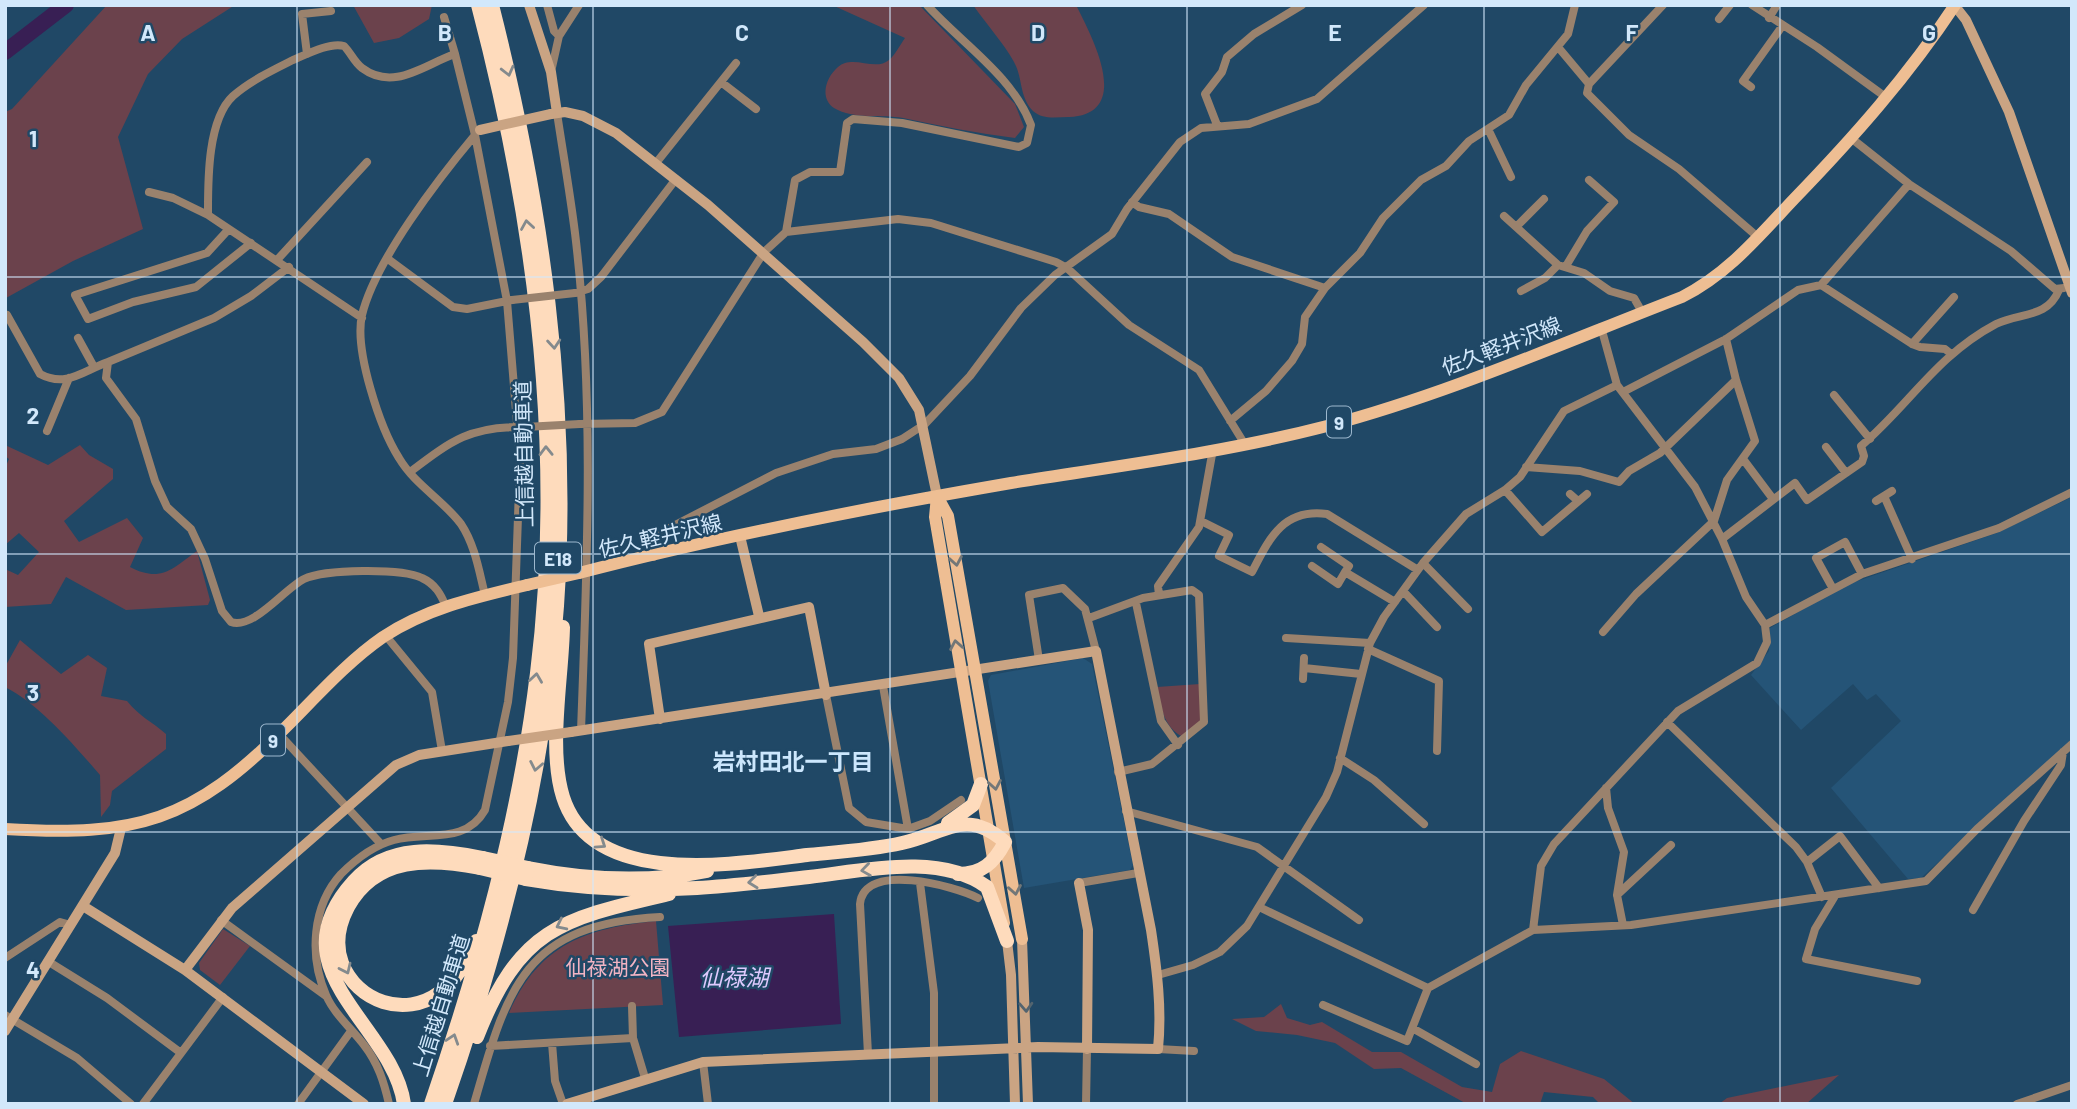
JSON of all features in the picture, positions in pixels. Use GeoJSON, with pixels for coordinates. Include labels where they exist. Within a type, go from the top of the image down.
{"type":"FeatureCollection","features":[{"type":"Feature","properties":{"kind":"highway","name":"上信越自動車道"},"geometry":{"type":"LineString","coordinates":[[431,1104],[482,944],[527,746],[544,603],[546,444],[536,289],[503,101],[478,5]]}},
{"type":"Feature","properties":{"kind":"highway","name":"上信越自動車道"},"geometry":{"type":"LineString","coordinates":[[445,1104],[495,946],[530,798],[550,675],[557,604],[559,443],[548,287],[529,166],[492,5]]}},
{"type":"Feature","properties":{"kind":"highway"},"geometry":{"type":"LineString","coordinates":[[559,522],[564,611],[558,770],[569,811],[596,842],[634,859],[709,865],[748,863]]}},
{"type":"Feature","properties":{"kind":"highway"},"geometry":{"type":"LineString","coordinates":[[482,863],[408,863],[381,872],[369,880],[352,900],[339,933],[342,962],[352,982],[370,997],[401,1006],[430,999],[454,978],[468,957],[483,920],[527,746]]}},
{"type":"Feature","properties":{"kind":"highway"},"geometry":{"type":"LineString","coordinates":[[527,873],[653,878],[894,845],[969,810],[977,799],[981,784]]}},
{"type":"Feature","properties":{"kind":"highway"},"geometry":{"type":"LineString","coordinates":[[913,834],[963,823],[989,829],[1005,842],[996,859],[976,872],[958,874]]}},
{"type":"Feature","properties":{"kind":"highway"},"geometry":{"type":"LineString","coordinates":[[404,1104],[390,1060],[336,986],[327,943],[333,915],[352,883],[382,860],[406,853],[431,851],[595,887],[697,888],[897,866],[958,874],[975,880],[990,890],[1014,940]]}},
{"type":"Feature","properties":{"kind":"highway"},"geometry":{"type":"LineString","coordinates":[[451,1104],[498,987],[533,942],[580,917],[697,888]]}},
{"type":"Feature","properties":{"kind":"main road","name":"佐久軽井沢線"},"geometry":{"type":"LineString","coordinates":[[5,829],[70,833],[121,828],[163,816],[205,795],[242,769],[342,670],[386,636],[446,607],[522,586],[740,536],[937,496],[1244,443],[1374,412],[1682,297],[1711,281],[1759,238],[1887,98],[1955,6]]}},
{"type":"Feature","properties":{"kind":"main road"},"geometry":{"type":"LineString","coordinates":[[937,496],[948,516],[1005,842],[1014,940]]}},
{"type":"Feature","properties":{"kind":"main road"},"geometry":{"type":"LineString","coordinates":[[937,496],[935,517],[961,674],[989,829],[1014,940]]}},
{"type":"Feature","properties":{"kind":"street"},"geometry":{"type":"LineString","coordinates":[[529,5],[551,72],[554,113],[575,235],[584,425],[583,572],[576,731]]}},
{"type":"Feature","properties":{"kind":"street"},"geometry":{"type":"LineString","coordinates":[[547,5],[554,30],[559,36]]}},
{"type":"Feature","properties":{"kind":"street"},"geometry":{"type":"LineString","coordinates":[[551,72],[559,36],[579,5]]}},
{"type":"Feature","properties":{"kind":"street"},"geometry":{"type":"LineString","coordinates":[[786,232],[795,180],[810,172],[839,172],[847,123],[853,118],[902,123],[1019,147],[1027,143],[1031,125],[1018,101],[970,44],[927,5]]}},
{"type":"Feature","properties":{"kind":"street"},"geometry":{"type":"LineString","coordinates":[[1216,124],[1205,94],[1222,72],[1227,57],[1254,34],[1302,5]]}},
{"type":"Feature","properties":{"kind":"street"},"geometry":{"type":"LineString","coordinates":[[653,557],[650,538],[738,491],[804,462],[833,454],[865,452],[890,444],[925,424],[970,376],[1021,308],[1112,234],[1132,202],[1180,142],[1193,132],[1216,124],[1249,124],[1317,99],[1424,5]]}},
{"type":"Feature","properties":{"kind":"street"},"geometry":{"type":"LineString","coordinates":[[1230,421],[1266,391],[1292,361],[1302,344],[1305,317],[1325,288],[1360,253],[1383,218],[1421,180],[1446,166],[1469,141],[1489,131],[1509,115],[1531,77],[1569,34],[1575,5]]}},
{"type":"Feature","properties":{"kind":"street"},"geometry":{"type":"LineString","coordinates":[[1663,5],[1589,84],[1587,93],[1629,135],[1679,169],[1759,238]]}},
{"type":"Feature","properties":{"kind":"street"},"geometry":{"type":"LineString","coordinates":[[1719,19],[1730,5]]}},
{"type":"Feature","properties":{"kind":"street"},"geometry":{"type":"LineString","coordinates":[[1752,5],[1887,98]]}},
{"type":"Feature","properties":{"kind":"street"},"geometry":{"type":"LineString","coordinates":[[1769,18],[1777,5]]}},
{"type":"Feature","properties":{"kind":"street"},"geometry":{"type":"LineString","coordinates":[[1955,6],[1966,20],[2009,113],[2068,288]]}},
{"type":"Feature","properties":{"kind":"street"},"geometry":{"type":"LineString","coordinates":[[307,54],[302,14],[331,10]]}},
{"type":"Feature","properties":{"kind":"street"},"geometry":{"type":"LineString","coordinates":[[388,1104],[382,1076],[374,1060],[326,996],[317,968],[315,939],[322,908],[328,891],[341,875],[381,844],[424,835],[456,834],[468,829],[485,810],[504,741],[522,586],[521,427],[509,301],[477,133],[444,17]]}},
{"type":"Feature","properties":{"kind":"street"},"geometry":{"type":"LineString","coordinates":[[1751,87],[1740,78],[1783,25]]}},
{"type":"Feature","properties":{"kind":"street"},"geometry":{"type":"LineString","coordinates":[[208,215],[213,142],[232,97],[265,74],[307,54],[337,44],[348,50],[357,64],[370,73],[400,76],[421,72],[455,54]]}},
{"type":"Feature","properties":{"kind":"street"},"geometry":{"type":"LineString","coordinates":[[1558,47],[1589,84]]}},
{"type":"Feature","properties":{"kind":"street"},"geometry":{"type":"LineString","coordinates":[[656,163],[736,63]]}},
{"type":"Feature","properties":{"kind":"street"},"geometry":{"type":"LineString","coordinates":[[722,82],[756,109]]}},
{"type":"Feature","properties":{"kind":"street"},"geometry":{"type":"LineString","coordinates":[[485,595],[471,542],[461,525],[399,458],[368,380],[362,318],[388,259],[477,133],[554,113],[572,113],[594,120],[656,163],[764,252],[899,378],[913,397],[925,424],[937,496]]}},
{"type":"Feature","properties":{"kind":"street"},"geometry":{"type":"LineString","coordinates":[[1489,131],[1502,170],[1511,177]]}},
{"type":"Feature","properties":{"kind":"street"},"geometry":{"type":"LineString","coordinates":[[1851,138],[1909,184],[2068,288]]}},
{"type":"Feature","properties":{"kind":"street"},"geometry":{"type":"LineString","coordinates":[[277,260],[367,162]]}},
{"type":"Feature","properties":{"kind":"street"},"geometry":{"type":"LineString","coordinates":[[388,259],[453,307],[467,309],[577,293],[601,278],[676,179]]}},
{"type":"Feature","properties":{"kind":"street"},"geometry":{"type":"LineString","coordinates":[[1521,291],[1562,265],[1587,231],[1614,202],[1589,180]]}},
{"type":"Feature","properties":{"kind":"street"},"geometry":{"type":"LineString","coordinates":[[1158,975],[1193,965],[1220,952],[1238,936],[1259,907],[1326,797],[1340,758],[1369,646],[1395,602],[1421,566],[1466,514],[1505,490],[1526,467],[1564,411],[1726,340],[1798,290],[1821,285],[1909,184]]}},
{"type":"Feature","properties":{"kind":"street"},"geometry":{"type":"LineString","coordinates":[[149,192],[173,198],[208,215],[362,318]]}},
{"type":"Feature","properties":{"kind":"street"},"geometry":{"type":"LineString","coordinates":[[1516,227],[1544,199]]}},
{"type":"Feature","properties":{"kind":"street"},"geometry":{"type":"LineString","coordinates":[[1132,202],[1139,207],[1169,215],[1232,257],[1325,288]]}},
{"type":"Feature","properties":{"kind":"street"},"geometry":{"type":"LineString","coordinates":[[1504,216],[1562,265],[1584,272],[1610,291],[1634,298],[1642,312]]}},
{"type":"Feature","properties":{"kind":"street"},"geometry":{"type":"LineString","coordinates":[[410,472],[468,432],[521,427],[635,423],[662,412],[764,252],[786,232],[898,219],[931,222],[1016,248],[1067,268],[1129,324],[1199,370],[1244,443]]}},
{"type":"Feature","properties":{"kind":"street"},"geometry":{"type":"LineString","coordinates":[[228,230],[207,253],[75,295],[88,319],[133,302],[196,287],[251,243]]}},
{"type":"Feature","properties":{"kind":"street"},"geometry":{"type":"LineString","coordinates":[[7,315],[40,373],[63,381],[214,318],[251,296],[289,267]]}},
{"type":"Feature","properties":{"kind":"street"},"geometry":{"type":"LineString","coordinates":[[1821,285],[1912,344],[1945,349],[1950,353]]}},
{"type":"Feature","properties":{"kind":"street"},"geometry":{"type":"LineString","coordinates":[[1722,538],[1795,483],[1807,500],[1864,460],[1860,448],[1950,353],[1997,324],[2036,314],[2068,288]]}},
{"type":"Feature","properties":{"kind":"street"},"geometry":{"type":"LineString","coordinates":[[1912,344],[1954,297]]}},
{"type":"Feature","properties":{"kind":"street"},"geometry":{"type":"LineString","coordinates":[[1532,930],[1543,861],[1563,834],[1667,722],[1690,702],[1743,675],[1757,663],[1767,642],[1765,625],[1746,597],[1722,538],[1695,487],[1620,388],[1601,327]]}},
{"type":"Feature","properties":{"kind":"street"},"geometry":{"type":"LineString","coordinates":[[78,338],[94,367]]}},
{"type":"Feature","properties":{"kind":"street"},"geometry":{"type":"LineString","coordinates":[[1603,632],[1636,594],[1714,521],[1727,480],[1755,441],[1726,340]]}},
{"type":"Feature","properties":{"kind":"street"},"geometry":{"type":"LineString","coordinates":[[108,362],[106,378],[136,419],[146,458],[167,507],[191,529],[226,618],[237,624],[249,621],[302,580],[326,573],[412,575],[437,590],[446,607]]}},
{"type":"Feature","properties":{"kind":"street"},"geometry":{"type":"LineString","coordinates":[[47,431],[69,379]]}},
{"type":"Feature","properties":{"kind":"street"},"geometry":{"type":"LineString","coordinates":[[1526,467],[1580,471],[1617,482],[1664,447],[1736,380]]}},
{"type":"Feature","properties":{"kind":"street"},"geometry":{"type":"LineString","coordinates":[[1835,395],[1870,439]]}},
{"type":"Feature","properties":{"kind":"street"},"geometry":{"type":"LineString","coordinates":[[1826,447],[1846,473]]}},
{"type":"Feature","properties":{"kind":"street"},"geometry":{"type":"LineString","coordinates":[[1159,595],[1158,586],[1201,521],[1200,507],[1213,449]]}},
{"type":"Feature","properties":{"kind":"street"},"geometry":{"type":"LineString","coordinates":[[1742,459],[1773,499]]}},
{"type":"Feature","properties":{"kind":"street"},"geometry":{"type":"LineString","coordinates":[[1505,490],[1542,533],[1587,494]]}},
{"type":"Feature","properties":{"kind":"street"},"geometry":{"type":"LineString","coordinates":[[1765,625],[1832,587],[1861,574],[2000,528],[2072,492]]}},
{"type":"Feature","properties":{"kind":"street"},"geometry":{"type":"LineString","coordinates":[[1876,501],[1888,493],[1912,559]]}},
{"type":"Feature","properties":{"kind":"street"},"geometry":{"type":"LineString","coordinates":[[1570,494],[1578,501]]}},
{"type":"Feature","properties":{"kind":"street"},"geometry":{"type":"LineString","coordinates":[[1201,521],[1229,536],[1219,556],[1252,572],[1278,527],[1306,514],[1327,514],[1421,566],[1468,609]]}},
{"type":"Feature","properties":{"kind":"street"},"geometry":{"type":"LineString","coordinates":[[740,536],[759,616]]}},
{"type":"Feature","properties":{"kind":"street"},"geometry":{"type":"LineString","coordinates":[[1832,587],[1816,558],[1845,542],[1861,574]]}},
{"type":"Feature","properties":{"kind":"street"},"geometry":{"type":"LineString","coordinates":[[1312,566],[1338,584],[1349,566],[1321,547]]}},
{"type":"Feature","properties":{"kind":"street"},"geometry":{"type":"LineString","coordinates":[[1345,572],[1395,602]]}},
{"type":"Feature","properties":{"kind":"street"},"geometry":{"type":"LineString","coordinates":[[1039,660],[1029,596],[1063,587],[1086,608],[1096,652],[1158,975],[1158,1049]]}},
{"type":"Feature","properties":{"kind":"street"},"geometry":{"type":"LineString","coordinates":[[1089,618],[1159,595],[1192,590],[1199,595],[1205,717],[1199,728],[1152,764],[1118,772]]}},
{"type":"Feature","properties":{"kind":"street"},"geometry":{"type":"LineString","coordinates":[[1403,591],[1437,627]]}},
{"type":"Feature","properties":{"kind":"street"},"geometry":{"type":"LineString","coordinates":[[1136,603],[1161,721],[1178,745]]}},
{"type":"Feature","properties":{"kind":"street"},"geometry":{"type":"LineString","coordinates":[[660,719],[649,644],[759,616],[809,607],[849,808],[866,822],[913,834]]}},
{"type":"Feature","properties":{"kind":"street"},"geometry":{"type":"LineString","coordinates":[[386,636],[432,692],[442,751]]}},
{"type":"Feature","properties":{"kind":"street"},"geometry":{"type":"LineString","coordinates":[[1286,638],[1369,646],[1439,681],[1437,751]]}},
{"type":"Feature","properties":{"kind":"street"},"geometry":{"type":"LineString","coordinates":[[185,970],[221,920],[345,806],[396,765],[442,751],[975,673],[1096,652]]}},
{"type":"Feature","properties":{"kind":"street"},"geometry":{"type":"LineString","coordinates":[[1303,679],[1304,658]]}},
{"type":"Feature","properties":{"kind":"street"},"geometry":{"type":"LineString","coordinates":[[1304,668],[1361,674]]}},
{"type":"Feature","properties":{"kind":"street"},"geometry":{"type":"LineString","coordinates":[[883,686],[913,834]]}},
{"type":"Feature","properties":{"kind":"street"},"geometry":{"type":"LineString","coordinates":[[1667,722],[1775,825],[1807,862],[1822,897]]}},
{"type":"Feature","properties":{"kind":"street"},"geometry":{"type":"LineString","coordinates":[[279,734],[381,844]]}},
{"type":"Feature","properties":{"kind":"street"},"geometry":{"type":"LineString","coordinates":[[1323,1004],[1407,1041],[1428,988],[1532,930],[1623,925],[1926,881],[1977,829],[2072,744]]}},
{"type":"Feature","properties":{"kind":"street"},"geometry":{"type":"LineString","coordinates":[[1973,910],[2024,821],[2061,765],[2063,752]]}},
{"type":"Feature","properties":{"kind":"street"},"geometry":{"type":"LineString","coordinates":[[1340,758],[1374,780],[1424,824]]}},
{"type":"Feature","properties":{"kind":"street"},"geometry":{"type":"LineString","coordinates":[[1606,788],[1608,808],[1624,852],[1617,895],[1623,925]]}},
{"type":"Feature","properties":{"kind":"street"},"geometry":{"type":"LineString","coordinates":[[913,834],[961,800]]}},
{"type":"Feature","properties":{"kind":"street"},"geometry":{"type":"LineString","coordinates":[[1126,811],[1257,847],[1359,920]]}},
{"type":"Feature","properties":{"kind":"street"},"geometry":{"type":"LineString","coordinates":[[5,1031],[9,1017],[49,962],[115,853],[121,828]]}},
{"type":"Feature","properties":{"kind":"street"},"geometry":{"type":"LineString","coordinates":[[1807,862],[1840,836],[1879,888]]}},
{"type":"Feature","properties":{"kind":"street"},"geometry":{"type":"LineString","coordinates":[[1617,895],[1671,845]]}},
{"type":"Feature","properties":{"kind":"street"},"geometry":{"type":"LineString","coordinates":[[1086,1104],[1088,930],[1079,883],[1138,873]]}},
{"type":"Feature","properties":{"kind":"street"},"geometry":{"type":"LineString","coordinates":[[868,1054],[860,898],[870,886],[888,879],[967,892],[978,898]]}},
{"type":"Feature","properties":{"kind":"street"},"geometry":{"type":"LineString","coordinates":[[920,883],[933,975],[936,1050],[934,1104]]}},
{"type":"Feature","properties":{"kind":"street"},"geometry":{"type":"LineString","coordinates":[[1835,896],[1815,929],[1806,959],[1917,981]]}},
{"type":"Feature","properties":{"kind":"street"},"geometry":{"type":"LineString","coordinates":[[83,906],[185,970],[364,1104]]}},
{"type":"Feature","properties":{"kind":"street"},"geometry":{"type":"LineString","coordinates":[[1259,907],[1428,988]]}},
{"type":"Feature","properties":{"kind":"street"},"geometry":{"type":"LineString","coordinates":[[474,1104],[490,1046],[515,987],[531,965],[553,946],[602,924],[660,917]]}},
{"type":"Feature","properties":{"kind":"street"},"geometry":{"type":"LineString","coordinates":[[221,920],[326,996]]}},
{"type":"Feature","properties":{"kind":"street"},"geometry":{"type":"LineString","coordinates":[[5,958],[60,922],[71,925]]}},
{"type":"Feature","properties":{"kind":"street"},"geometry":{"type":"LineString","coordinates":[[1014,940],[1028,1047],[1028,1104]]}},
{"type":"Feature","properties":{"kind":"street"},"geometry":{"type":"LineString","coordinates":[[1014,940],[1015,1104]]}},
{"type":"Feature","properties":{"kind":"street"},"geometry":{"type":"LineString","coordinates":[[49,962],[107,998],[181,1053]]}},
{"type":"Feature","properties":{"kind":"street"},"geometry":{"type":"LineString","coordinates":[[143,1104],[223,998]]}},
{"type":"Feature","properties":{"kind":"street"},"geometry":{"type":"LineString","coordinates":[[632,1006],[632,1038],[645,1078]]}},
{"type":"Feature","properties":{"kind":"street"},"geometry":{"type":"LineString","coordinates":[[9,1017],[77,1058],[131,1104]]}},
{"type":"Feature","properties":{"kind":"street"},"geometry":{"type":"LineString","coordinates":[[1414,1029],[1476,1063]]}},
{"type":"Feature","properties":{"kind":"street"},"geometry":{"type":"LineString","coordinates":[[298,1104],[351,1031]]}},
{"type":"Feature","properties":{"kind":"street"},"geometry":{"type":"LineString","coordinates":[[490,1046],[632,1038]]}},
{"type":"Feature","properties":{"kind":"street"},"geometry":{"type":"LineString","coordinates":[[552,1043],[555,1081],[565,1104],[703,1062],[1028,1047],[1194,1051]]}},
{"type":"Feature","properties":{"kind":"street"},"geometry":{"type":"LineString","coordinates":[[703,1062],[708,1104]]}},
{"type":"Feature","properties":{"kind":"street"},"geometry":{"type":"LineString","coordinates":[[2017,1104],[2072,1086]]}},
{"type":"Feature","properties":{"kind":"shaded area"},"geometry":{"type":"Polygon","coordinates":[[[2072,497],[2072,739],[1921,878],[1908,879],[1831,788],[1901,721],[1876,694],[1867,700],[1853,684],[1801,730],[1751,675],[1769,651],[1770,628],[1843,586],[1997,533],[2072,497]]]}},
{"type":"Feature","properties":{"kind":"shaded area"},"geometry":{"type":"Polygon","coordinates":[[[1083,658],[1092,664],[1133,865],[1130,870],[1024,888],[988,681],[991,675],[1083,658]]]}},
{"type":"Feature","properties":{"kind":"green space"},"geometry":{"type":"Polygon","coordinates":[[[107,5],[235,5],[182,39],[148,74],[118,137],[143,229],[73,261],[6,298],[5,112],[12,109],[107,5]]]}},
{"type":"Feature","properties":{"kind":"green space"},"geometry":{"type":"Polygon","coordinates":[[[353,5],[432,5],[429,19],[399,38],[374,43],[353,5]]]}},
{"type":"Feature","properties":{"kind":"green space"},"geometry":{"type":"Polygon","coordinates":[[[832,5],[919,5],[1015,104],[1024,127],[1015,138],[903,118],[850,114],[834,108],[827,99],[826,88],[830,76],[838,67],[850,62],[883,63],[889,60],[905,38],[832,5]]]}},
{"type":"Feature","properties":{"kind":"green space"},"geometry":{"type":"Polygon","coordinates":[[[973,5],[1076,5],[1091,36],[1103,72],[1104,89],[1100,103],[1089,113],[1069,117],[1045,117],[1033,111],[1025,100],[1014,62],[973,5]]]}},
{"type":"Feature","properties":{"kind":"green space"},"geometry":{"type":"Polygon","coordinates":[[[5,445],[48,465],[80,445],[89,455],[113,469],[113,479],[64,521],[79,542],[127,518],[143,538],[130,567],[141,572],[166,572],[197,551],[210,600],[208,605],[126,610],[66,577],[51,604],[5,607],[5,569],[18,575],[39,552],[19,533],[5,545],[5,468],[9,459],[5,456],[5,445]]]}},
{"type":"Feature","properties":{"kind":"green space"},"geometry":{"type":"Polygon","coordinates":[[[20,640],[61,674],[88,655],[107,668],[101,696],[127,701],[166,734],[166,749],[112,791],[110,805],[101,817],[100,775],[43,714],[5,687],[5,667],[20,640]]]}},
{"type":"Feature","properties":{"kind":"green space"},"geometry":{"type":"Polygon","coordinates":[[[1200,684],[1202,721],[1183,737],[1167,722],[1157,687],[1200,684]]]}},
{"type":"Feature","properties":{"kind":"green space","name":"仙禄湖公園"},"geometry":{"type":"Polygon","coordinates":[[[656,921],[663,1005],[509,1013],[535,971],[551,955],[568,944],[608,929],[656,921]]]}},
{"type":"Feature","properties":{"kind":"green space"},"geometry":{"type":"Polygon","coordinates":[[[223,929],[250,946],[220,985],[200,970],[199,963],[223,929]]]}},
{"type":"Feature","properties":{"kind":"green space"},"geometry":{"type":"Polygon","coordinates":[[[1281,1004],[1287,1018],[1310,1025],[1322,1022],[1372,1052],[1401,1052],[1462,1087],[1492,1092],[1500,1064],[1521,1051],[1604,1079],[1635,1104],[1600,1104],[1593,1097],[1544,1092],[1540,1104],[1467,1104],[1401,1068],[1374,1069],[1335,1043],[1297,1035],[1256,1031],[1232,1019],[1264,1017],[1281,1004]]]}},
{"type":"Feature","properties":{"kind":"green space"},"geometry":{"type":"Polygon","coordinates":[[[1839,1075],[1806,1104],[1719,1104],[1727,1098],[1839,1075]]]}},
{"type":"Feature","properties":{"kind":"water","name":"仙禄湖"},"geometry":{"type":"Polygon","coordinates":[[[834,914],[841,1024],[679,1037],[668,926],[834,914]]]}},
{"type":"Feature","properties":{"kind":"waterway"},"geometry":{"type":"LineString","coordinates":[[5,52],[66,5]]}},
{"type":"Feature","properties":{"kind":"district","name":"岩村田北一丁目"},"geometry":{"type":"Point","coordinates":[793,761]}}]}
